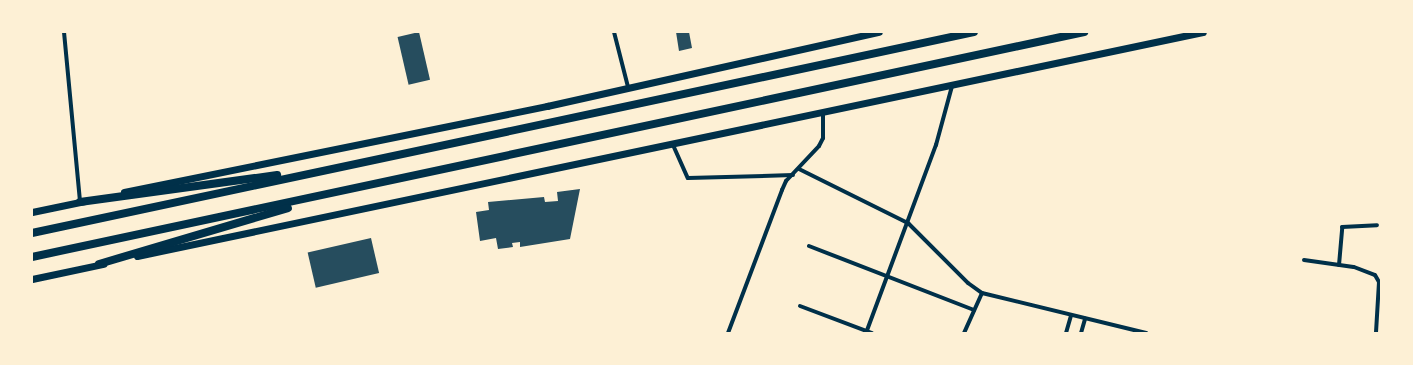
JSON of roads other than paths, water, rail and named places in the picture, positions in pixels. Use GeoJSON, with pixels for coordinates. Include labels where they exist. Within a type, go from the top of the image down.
{"type":"FeatureCollection","features":[{"type":"Feature","properties":{"kind":"highway"},"geometry":{"type":"LineString","coordinates":[[32,233],[974,32]]}},
{"type":"Feature","properties":{"kind":"highway"},"geometry":{"type":"LineString","coordinates":[[32,257],[343,192],[1084,32]]}},
{"type":"Feature","properties":{"kind":"highway"},"geometry":{"type":"LineString","coordinates":[[80,202],[336,167]]}},
{"type":"Feature","properties":{"kind":"highway"},"geometry":{"type":"LineString","coordinates":[[99,264],[343,192]]}},
{"type":"Feature","properties":{"kind":"main road"},"geometry":{"type":"LineString","coordinates":[[32,212],[628,87],[880,32]]}},
{"type":"Feature","properties":{"kind":"main road"},"geometry":{"type":"LineString","coordinates":[[32,279],[1203,32]]}},
{"type":"Feature","properties":{"kind":"street"},"geometry":{"type":"LineString","coordinates":[[64,32],[80,202]]}},
{"type":"Feature","properties":{"kind":"street"},"geometry":{"type":"LineString","coordinates":[[614,32],[628,87]]}},
{"type":"Feature","properties":{"kind":"street"},"geometry":{"type":"LineString","coordinates":[[867,332],[886,276],[908,223],[936,145],[952,86]]}},
{"type":"Feature","properties":{"kind":"street"},"geometry":{"type":"LineString","coordinates":[[728,333],[782,190],[793,175],[819,146],[823,138],[823,113]]}},
{"type":"Feature","properties":{"kind":"street"},"geometry":{"type":"LineString","coordinates":[[673,145],[688,178],[793,175]]}},
{"type":"Feature","properties":{"kind":"street"},"geometry":{"type":"LineString","coordinates":[[799,169],[908,223],[968,283],[982,293],[1071,316],[1146,333]]}},
{"type":"Feature","properties":{"kind":"street"},"geometry":{"type":"LineString","coordinates":[[1339,265],[1342,227],[1377,225]]}},
{"type":"Feature","properties":{"kind":"street"},"geometry":{"type":"LineString","coordinates":[[809,246],[974,310]]}},
{"type":"Feature","properties":{"kind":"street"},"geometry":{"type":"LineString","coordinates":[[1304,260],[1339,265],[1371,272],[1379,280],[1376,333]]}},
{"type":"Feature","properties":{"kind":"street"},"geometry":{"type":"LineString","coordinates":[[964,333],[982,293]]}},
{"type":"Feature","properties":{"kind":"street"},"geometry":{"type":"LineString","coordinates":[[800,306],[872,333]]}},
{"type":"Feature","properties":{"kind":"street"},"geometry":{"type":"LineString","coordinates":[[1066,333],[1071,316]]}},
{"type":"Feature","properties":{"kind":"street"},"geometry":{"type":"LineString","coordinates":[[1081,333],[1085,319]]}}]}
